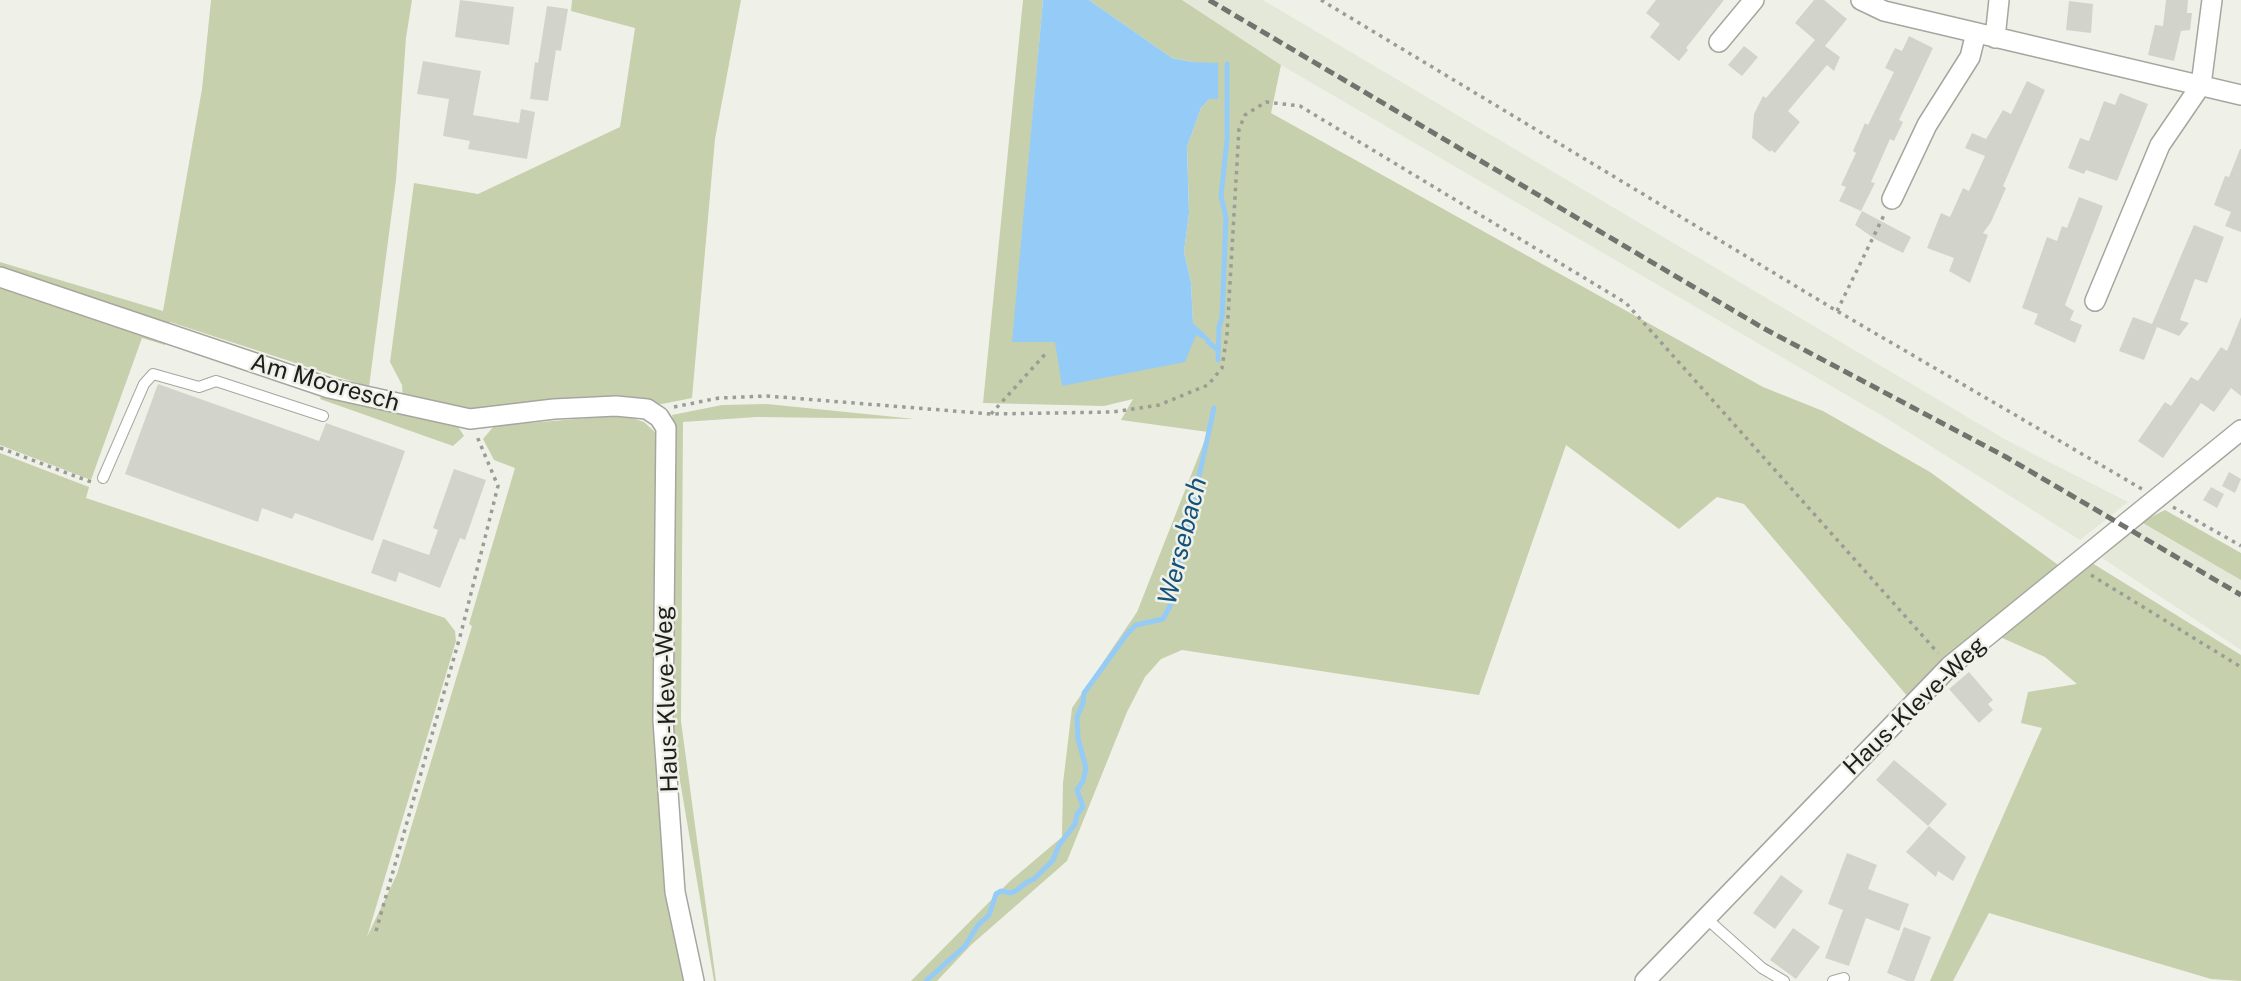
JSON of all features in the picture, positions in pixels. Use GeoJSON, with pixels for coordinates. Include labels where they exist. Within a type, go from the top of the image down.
{"type":"FeatureCollection","features":[{"type":"Feature","properties":{"kind":"street"},"geometry":{"type":"LineString","coordinates":[[1719,42],[1754,0]]}},
{"type":"Feature","properties":{"kind":"street"},"geometry":{"type":"LineString","coordinates":[[1861,0],[1884,11],[2241,95]]}},
{"type":"Feature","properties":{"kind":"street"},"geometry":{"type":"LineString","coordinates":[[1892,199],[1927,125],[1985,35],[1999,0]]}},
{"type":"Feature","properties":{"kind":"street"},"geometry":{"type":"LineString","coordinates":[[2095,301],[2160,145],[2201,85],[2212,0]]}},
{"type":"Feature","properties":{"kind":"street","name":"Am Mooresch"},"geometry":{"type":"LineString","coordinates":[[0,277],[329,387],[470,419],[554,409],[615,406],[647,410],[659,417]]}},
{"type":"Feature","properties":{"kind":"street","name":"Haus-Kleve-Weg"},"geometry":{"type":"LineString","coordinates":[[659,417],[666,428],[663,720],[675,892],[694,981]]}},
{"type":"Feature","properties":{"kind":"street","name":"Haus-Kleve-Weg"},"geometry":{"type":"LineString","coordinates":[[1645,981],[1950,666],[2241,430]]}},
{"type":"Feature","properties":{"kind":"lane"},"geometry":{"type":"LineString","coordinates":[[103,478],[144,384],[153,374],[199,387],[216,381],[323,416]]}},
{"type":"Feature","properties":{"kind":"lane"},"geometry":{"type":"LineString","coordinates":[[1707,919],[1762,968],[1784,981]]}},
{"type":"Feature","properties":{"kind":"lane"},"geometry":{"type":"LineString","coordinates":[[1833,981],[1844,978]]}},
{"type":"Feature","properties":{"kind":"path"},"geometry":{"type":"LineString","coordinates":[[1321,0],[1837,311],[2241,546]]}},
{"type":"Feature","properties":{"kind":"path"},"geometry":{"type":"LineString","coordinates":[[659,417],[666,408],[719,398],[767,396],[991,414],[1113,412],[1159,405],[1208,385],[1222,368],[1227,334],[1239,129],[1245,115],[1266,103],[1300,106],[1626,303],[1950,666]]}},
{"type":"Feature","properties":{"kind":"path"},"geometry":{"type":"LineString","coordinates":[[1837,311],[1892,199]]}},
{"type":"Feature","properties":{"kind":"path"},"geometry":{"type":"LineString","coordinates":[[991,414],[1048,351]]}},
{"type":"Feature","properties":{"kind":"path"},"geometry":{"type":"LineString","coordinates":[[376,931],[461,633],[498,486],[470,419]]}},
{"type":"Feature","properties":{"kind":"path"},"geometry":{"type":"LineString","coordinates":[[0,448],[90,482],[103,478]]}},
{"type":"Feature","properties":{"kind":"path"},"geometry":{"type":"LineString","coordinates":[[2074,565],[2241,667]]}},
{"type":"Feature","properties":{"kind":"shaded area"},"geometry":{"type":"Polygon","coordinates":[[[1182,0],[1263,0],[2008,441],[2128,502],[2080,540],[1886,418],[1281,65],[1182,0]]]}},
{"type":"Feature","properties":{"kind":"shaded area"},"geometry":{"type":"Polygon","coordinates":[[[2140,522],[2241,580],[2241,650],[2102,558],[2140,522]]]}},
{"type":"Feature","properties":{"kind":"green space"},"geometry":{"type":"Polygon","coordinates":[[[211,0],[412,0],[406,38],[396,180],[369,387],[170,322],[165,345],[142,338],[91,480],[0,445],[0,262],[163,311],[202,89],[211,0]]]}},
{"type":"Feature","properties":{"kind":"green space"},"geometry":{"type":"Polygon","coordinates":[[[572,0],[741,0],[715,139],[692,398],[662,404],[617,402],[476,413],[403,400],[402,385],[390,362],[414,183],[478,194],[620,127],[635,28],[571,11],[572,0]]]}},
{"type":"Feature","properties":{"kind":"green space"},"geometry":{"type":"Polygon","coordinates":[[[1023,0],[1043,0],[1013,342],[1196,334],[1208,342],[1193,323],[1191,282],[1184,252],[1189,213],[1187,147],[1201,108],[1209,99],[1192,62],[1172,58],[1089,0],[1182,0],[1281,65],[1271,113],[1763,387],[1823,411],[1930,472],[2061,567],[1908,697],[1744,504],[1717,497],[1679,529],[1566,445],[1479,695],[1182,650],[1161,659],[1145,677],[1127,712],[1067,861],[971,945],[937,981],[911,981],[1010,881],[1062,837],[1063,783],[1072,708],[1137,612],[1208,432],[1121,420],[1133,399],[1104,406],[983,403],[1023,0]]]}},
{"type":"Feature","properties":{"kind":"green space"},"geometry":{"type":"Polygon","coordinates":[[[323,391],[405,415],[457,425],[464,436],[453,446],[320,399],[323,391]]]}},
{"type":"Feature","properties":{"kind":"green space"},"geometry":{"type":"Polygon","coordinates":[[[767,404],[915,419],[757,417],[683,422],[681,721],[714,981],[670,722],[672,415],[722,405],[767,404]]]}},
{"type":"Feature","properties":{"kind":"green space"},"geometry":{"type":"Polygon","coordinates":[[[623,415],[644,422],[657,434],[654,740],[696,981],[0,981],[0,453],[89,487],[86,498],[445,618],[455,631],[456,641],[367,937],[397,874],[472,626],[469,624],[515,468],[494,460],[483,439],[494,426],[623,415]]]}},
{"type":"Feature","properties":{"kind":"green space"},"geometry":{"type":"Polygon","coordinates":[[[2165,510],[2241,553],[2241,580],[2141,522],[2165,510]]]}},
{"type":"Feature","properties":{"kind":"green space"},"geometry":{"type":"Polygon","coordinates":[[[2092,563],[2241,655],[2241,981],[2211,979],[1989,913],[1953,981],[1930,981],[2042,728],[2021,723],[2028,692],[2077,684],[2045,657],[2000,637],[2092,563]]]}},
{"type":"Feature","properties":{"kind":"water"},"geometry":{"type":"Polygon","coordinates":[[[1043,0],[1089,0],[1172,58],[1218,63],[1218,99],[1209,99],[1201,108],[1187,147],[1189,213],[1184,252],[1191,282],[1193,323],[1210,339],[1208,342],[1196,335],[1185,362],[1062,386],[1055,342],[1012,342],[1043,0]]]}},
{"type":"Feature","properties":{"kind":"building"},"geometry":{"type":"Polygon","coordinates":[[[460,0],[514,7],[509,45],[455,37],[460,0]]]}},
{"type":"Feature","properties":{"kind":"building"},"geometry":{"type":"Polygon","coordinates":[[[1656,0],[1724,0],[1679,61],[1650,37],[1660,24],[1646,13],[1656,0]]]}},
{"type":"Feature","properties":{"kind":"building"},"geometry":{"type":"Polygon","coordinates":[[[1814,0],[1824,0],[1847,19],[1825,46],[1840,57],[1834,71],[1827,65],[1788,111],[1800,122],[1775,153],[1771,150],[1770,152],[1752,138],[1754,114],[1763,96],[1766,98],[1815,40],[1795,23],[1814,0]]]}},
{"type":"Feature","properties":{"kind":"building"},"geometry":{"type":"Polygon","coordinates":[[[2166,0],[2188,0],[2187,13],[2192,13],[2190,30],[2181,31],[2174,61],[2148,55],[2155,25],[2163,26],[2166,0]]]}},
{"type":"Feature","properties":{"kind":"building"},"geometry":{"type":"Polygon","coordinates":[[[2069,1],[2093,4],[2091,33],[2066,30],[2069,1]]]}},
{"type":"Feature","properties":{"kind":"building"},"geometry":{"type":"Polygon","coordinates":[[[547,6],[568,9],[561,51],[556,50],[548,101],[530,99],[547,6]]]}},
{"type":"Feature","properties":{"kind":"building"},"geometry":{"type":"Polygon","coordinates":[[[1909,36],[1933,48],[1899,120],[1903,122],[1894,141],[1890,139],[1871,182],[1875,183],[1861,211],[1839,201],[1846,187],[1841,185],[1856,153],[1853,151],[1865,123],[1868,125],[1894,72],[1885,68],[1895,48],[1902,51],[1909,36]]]}},
{"type":"Feature","properties":{"kind":"building"},"geometry":{"type":"Polygon","coordinates":[[[1744,46],[1758,57],[1742,76],[1728,65],[1744,46]]]}},
{"type":"Feature","properties":{"kind":"building"},"geometry":{"type":"Polygon","coordinates":[[[423,61],[481,71],[473,115],[519,123],[521,109],[535,112],[527,159],[468,149],[470,141],[443,136],[449,99],[417,94],[423,61]]]}},
{"type":"Feature","properties":{"kind":"building"},"geometry":{"type":"Polygon","coordinates":[[[2027,81],[2045,90],[2003,186],[2006,188],[1991,222],[1983,233],[1988,235],[1970,283],[1949,271],[1954,258],[1927,248],[1941,213],[1950,217],[1963,188],[1969,191],[1985,156],[1965,148],[1972,133],[1986,139],[2003,110],[2011,114],[2027,81]]]}},
{"type":"Feature","properties":{"kind":"building"},"geometry":{"type":"Polygon","coordinates":[[[2120,93],[2148,104],[2117,181],[2086,170],[2084,174],[2068,168],[2080,138],[2089,141],[2104,101],[2115,105],[2120,93]]]}},
{"type":"Feature","properties":{"kind":"building"},"geometry":{"type":"Polygon","coordinates":[[[2240,149],[2241,232],[2225,226],[2231,212],[2214,205],[2225,176],[2229,177],[2240,149]]]}},
{"type":"Feature","properties":{"kind":"building"},"geometry":{"type":"Polygon","coordinates":[[[2079,197],[2103,206],[2065,305],[2074,311],[2070,320],[2082,325],[2075,343],[2034,324],[2038,314],[2022,308],[2047,237],[2057,241],[2062,226],[2067,228],[2079,197]]]}},
{"type":"Feature","properties":{"kind":"building"},"geometry":{"type":"Polygon","coordinates":[[[1862,211],[1911,237],[1903,253],[1855,225],[1862,211]]]}},
{"type":"Feature","properties":{"kind":"building"},"geometry":{"type":"Polygon","coordinates":[[[2194,225],[2224,237],[2207,283],[2195,279],[2180,320],[2189,323],[2179,336],[2157,327],[2144,360],[2119,351],[2133,317],[2152,324],[2194,225]]]}},
{"type":"Feature","properties":{"kind":"building"},"geometry":{"type":"Polygon","coordinates":[[[2241,317],[2241,396],[2231,388],[2214,412],[2201,403],[2163,458],[2138,441],[2165,402],[2171,406],[2191,377],[2198,381],[2221,347],[2227,351],[2241,317]]]}},
{"type":"Feature","properties":{"kind":"building"},"geometry":{"type":"Polygon","coordinates":[[[158,384],[319,441],[326,423],[405,451],[373,541],[295,513],[292,519],[262,508],[258,522],[125,474],[158,384]]]}},
{"type":"Feature","properties":{"kind":"building"},"geometry":{"type":"Polygon","coordinates":[[[454,469],[486,480],[465,540],[460,538],[440,588],[399,572],[396,582],[371,573],[383,539],[429,555],[438,530],[433,528],[454,469]]]}},
{"type":"Feature","properties":{"kind":"building"},"geometry":{"type":"Polygon","coordinates":[[[2229,472],[2241,479],[2235,493],[2222,486],[2229,472]]]}},
{"type":"Feature","properties":{"kind":"building"},"geometry":{"type":"Polygon","coordinates":[[[2211,487],[2224,494],[2217,508],[2203,500],[2211,487]]]}},
{"type":"Feature","properties":{"kind":"building"},"geometry":{"type":"Polygon","coordinates":[[[1969,672],[1993,700],[1988,704],[1993,710],[1979,723],[1949,689],[1969,672]]]}},
{"type":"Feature","properties":{"kind":"building"},"geometry":{"type":"Polygon","coordinates":[[[1894,760],[1947,804],[1928,826],[1876,780],[1894,760]]]}},
{"type":"Feature","properties":{"kind":"building"},"geometry":{"type":"Polygon","coordinates":[[[1929,826],[1966,857],[1953,881],[1938,871],[1936,877],[1906,852],[1929,826]]]}},
{"type":"Feature","properties":{"kind":"building"},"geometry":{"type":"Polygon","coordinates":[[[1847,853],[1877,865],[1868,889],[1909,904],[1899,931],[1866,918],[1849,966],[1825,958],[1843,910],[1828,904],[1847,853]]]}},
{"type":"Feature","properties":{"kind":"building"},"geometry":{"type":"Polygon","coordinates":[[[1781,875],[1803,891],[1775,929],[1753,913],[1781,875]]]}},
{"type":"Feature","properties":{"kind":"building"},"geometry":{"type":"Polygon","coordinates":[[[1904,927],[1931,937],[1914,981],[1887,973],[1904,927]]]}},
{"type":"Feature","properties":{"kind":"building"},"geometry":{"type":"Polygon","coordinates":[[[1793,928],[1820,947],[1796,979],[1770,960],[1793,928]]]}},
{"type":"Feature","properties":{"kind":"waterway","name":"Wersebach"},"geometry":{"type":"LineString","coordinates":[[1218,360],[1226,218],[1221,196],[1227,140],[1227,64]]}},
{"type":"Feature","properties":{"kind":"waterway"},"geometry":{"type":"LineString","coordinates":[[1208,342],[1218,350]]}},
{"type":"Feature","properties":{"kind":"waterway","name":"Wersebach"},"geometry":{"type":"LineString","coordinates":[[926,981],[965,946],[978,925],[989,915],[996,894],[1001,891],[1011,893],[1034,879],[1053,860],[1059,845],[1075,824],[1077,814],[1083,807],[1077,790],[1083,781],[1086,768],[1078,739],[1077,717],[1084,693],[1127,634],[1136,625],[1163,619],[1171,604],[1214,408]]}},
{"type":"Feature","properties":{"kind":"railway"},"geometry":{"type":"LineString","coordinates":[[1209,0],[1763,328],[2006,457],[2241,595]]}}]}
